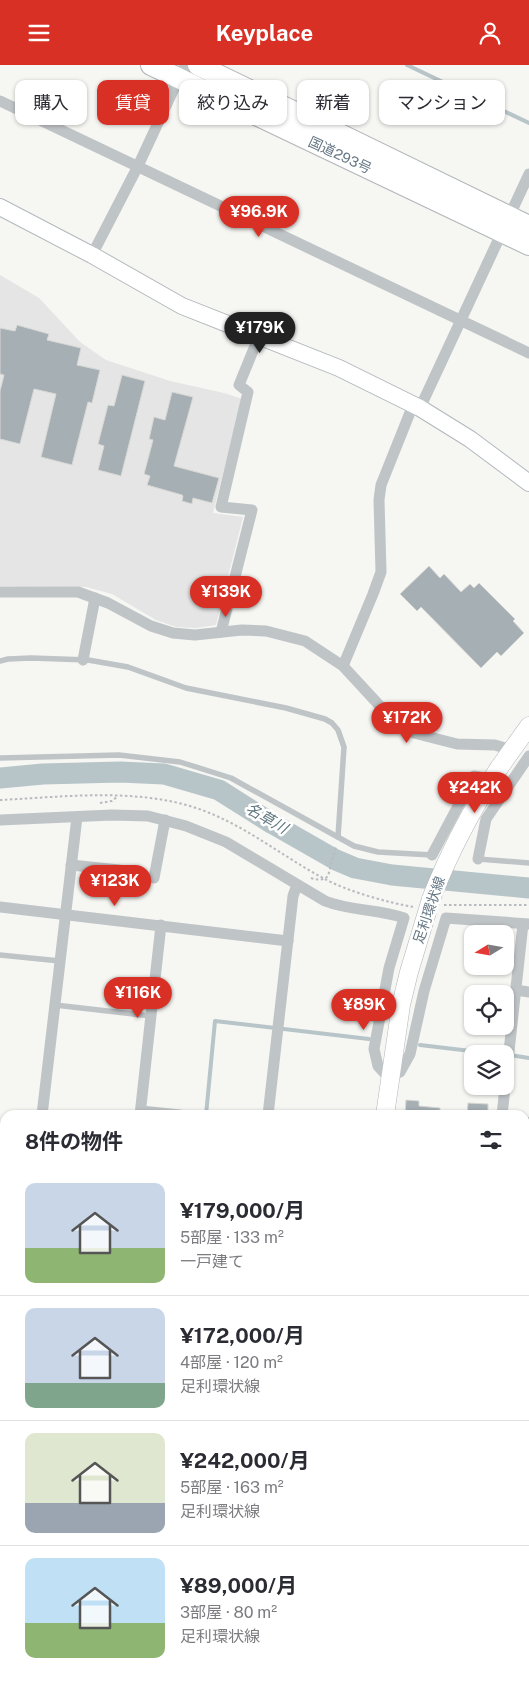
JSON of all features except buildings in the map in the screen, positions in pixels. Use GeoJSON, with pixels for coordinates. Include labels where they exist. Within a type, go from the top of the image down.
{"type":"FeatureCollection","features":[{"type":"Feature","properties":{"kind":"highway","name":"国道293号"},"geometry":{"type":"LineString","coordinates":[[151,65],[182,72],[506,224],[529,226]]}},
{"type":"Feature","properties":{"kind":"highway","name":"国道293号"},"geometry":{"type":"LineString","coordinates":[[198,65],[506,224],[529,245]]}},
{"type":"Feature","properties":{"kind":"main road","name":"足利環状線"},"geometry":{"type":"LineString","coordinates":[[386,1110],[396,1029],[408,972],[434,902],[458,839],[478,801],[498,768],[529,726]]}},
{"type":"Feature","properties":{"kind":"street"},"geometry":{"type":"LineString","coordinates":[[92,255],[138,166],[182,72]]}},
{"type":"Feature","properties":{"kind":"street"},"geometry":{"type":"LineString","coordinates":[[0,101],[529,353]]}},
{"type":"Feature","properties":{"kind":"street"},"geometry":{"type":"LineString","coordinates":[[343,666],[374,594],[381,572],[381,485],[529,174]]}},
{"type":"Feature","properties":{"kind":"street"},"geometry":{"type":"LineString","coordinates":[[0,207],[92,255],[182,306],[339,368],[417,407],[470,439],[529,483]]}},
{"type":"Feature","properties":{"kind":"street"},"geometry":{"type":"LineString","coordinates":[[222,632],[252,510],[221,507],[248,391],[239,385],[259,337]]}},
{"type":"Feature","properties":{"kind":"street"},"geometry":{"type":"LineString","coordinates":[[0,592],[78,591],[150,626],[173,633],[196,635],[242,629],[266,631],[304,641],[343,666],[397,722],[414,733],[457,744],[495,745],[512,750]]}},
{"type":"Feature","properties":{"kind":"street"},"geometry":{"type":"LineString","coordinates":[[83,660],[95,598]]}},
{"type":"Feature","properties":{"kind":"street"},"geometry":{"type":"LineString","coordinates":[[478,859],[486,819],[529,756]]}},
{"type":"Feature","properties":{"kind":"street"},"geometry":{"type":"LineString","coordinates":[[432,855],[474,776],[510,783]]}},
{"type":"Feature","properties":{"kind":"street"},"geometry":{"type":"LineString","coordinates":[[0,820],[132,815],[166,820],[210,834],[226,842],[325,901],[336,905],[393,914],[404,918],[389,968],[374,1049],[378,1066],[389,1078],[400,1072],[410,1054],[424,991],[446,918],[526,924],[516,991],[503,1110]]}},
{"type":"Feature","properties":{"kind":"street"},"geometry":{"type":"LineString","coordinates":[[43,1110],[77,817]]}},
{"type":"Feature","properties":{"kind":"street"},"geometry":{"type":"LineString","coordinates":[[154,878],[166,820]]}},
{"type":"Feature","properties":{"kind":"street"},"geometry":{"type":"LineString","coordinates":[[71,865],[119,870]]}},
{"type":"Feature","properties":{"kind":"street"},"geometry":{"type":"LineString","coordinates":[[269,1110],[293,896],[297,885]]}},
{"type":"Feature","properties":{"kind":"street"},"geometry":{"type":"LineString","coordinates":[[0,907],[288,941]]}},
{"type":"Feature","properties":{"kind":"street"},"geometry":{"type":"LineString","coordinates":[[141,1110],[161,925]]}},
{"type":"Feature","properties":{"kind":"street"},"geometry":{"type":"LineString","coordinates":[[516,991],[529,992]]}},
{"type":"Feature","properties":{"kind":"lane"},"geometry":{"type":"LineString","coordinates":[[0,661],[31,658],[83,660],[128,667],[186,688],[286,708],[325,719],[338,730],[344,747],[337,839]]}},
{"type":"Feature","properties":{"kind":"lane"},"geometry":{"type":"LineString","coordinates":[[0,758],[119,755],[180,762],[231,778],[344,842],[364,849],[386,853],[432,855]]}},
{"type":"Feature","properties":{"kind":"lane"},"geometry":{"type":"LineString","coordinates":[[478,859],[529,863]]}},
{"type":"Feature","properties":{"kind":"lane"},"geometry":{"type":"LineString","coordinates":[[0,955],[60,961]]}},
{"type":"Feature","properties":{"kind":"lane"},"geometry":{"type":"LineString","coordinates":[[55,1005],[151,1016]]}},
{"type":"Feature","properties":{"kind":"path"},"geometry":{"type":"LineString","coordinates":[[324,879],[328,876],[337,839]]}},
{"type":"Feature","properties":{"kind":"path"},"geometry":{"type":"LineString","coordinates":[[434,902],[529,905]]}},
{"type":"Feature","properties":{"kind":"shaded area"},"geometry":{"type":"Polygon","coordinates":[[[0,275],[39,298],[80,342],[106,360],[170,381],[242,399],[213,513],[243,517],[216,625],[196,628],[176,627],[156,620],[112,594],[86,587],[0,586],[0,275]]]}},
{"type":"Feature","properties":{"kind":"waterway"},"geometry":{"type":"LineString","coordinates":[[407,65],[529,123]]}},
{"type":"Feature","properties":{"kind":"waterway","name":"名草川"},"geometry":{"type":"LineString","coordinates":[[0,778],[43,774],[120,772],[164,774],[219,790],[273,824],[336,860],[355,868],[392,875],[529,888]]}},
{"type":"Feature","properties":{"kind":"waterway"},"geometry":{"type":"LineString","coordinates":[[206,1110],[215,1021],[369,1039]]}},
{"type":"Feature","properties":{"kind":"waterway"},"geometry":{"type":"LineString","coordinates":[[420,1045],[464,1050]]}},
{"type":"Feature","properties":{"kind":"waterway"},"geometry":{"type":"LineString","coordinates":[[514,1056],[529,1058]]}}]}
